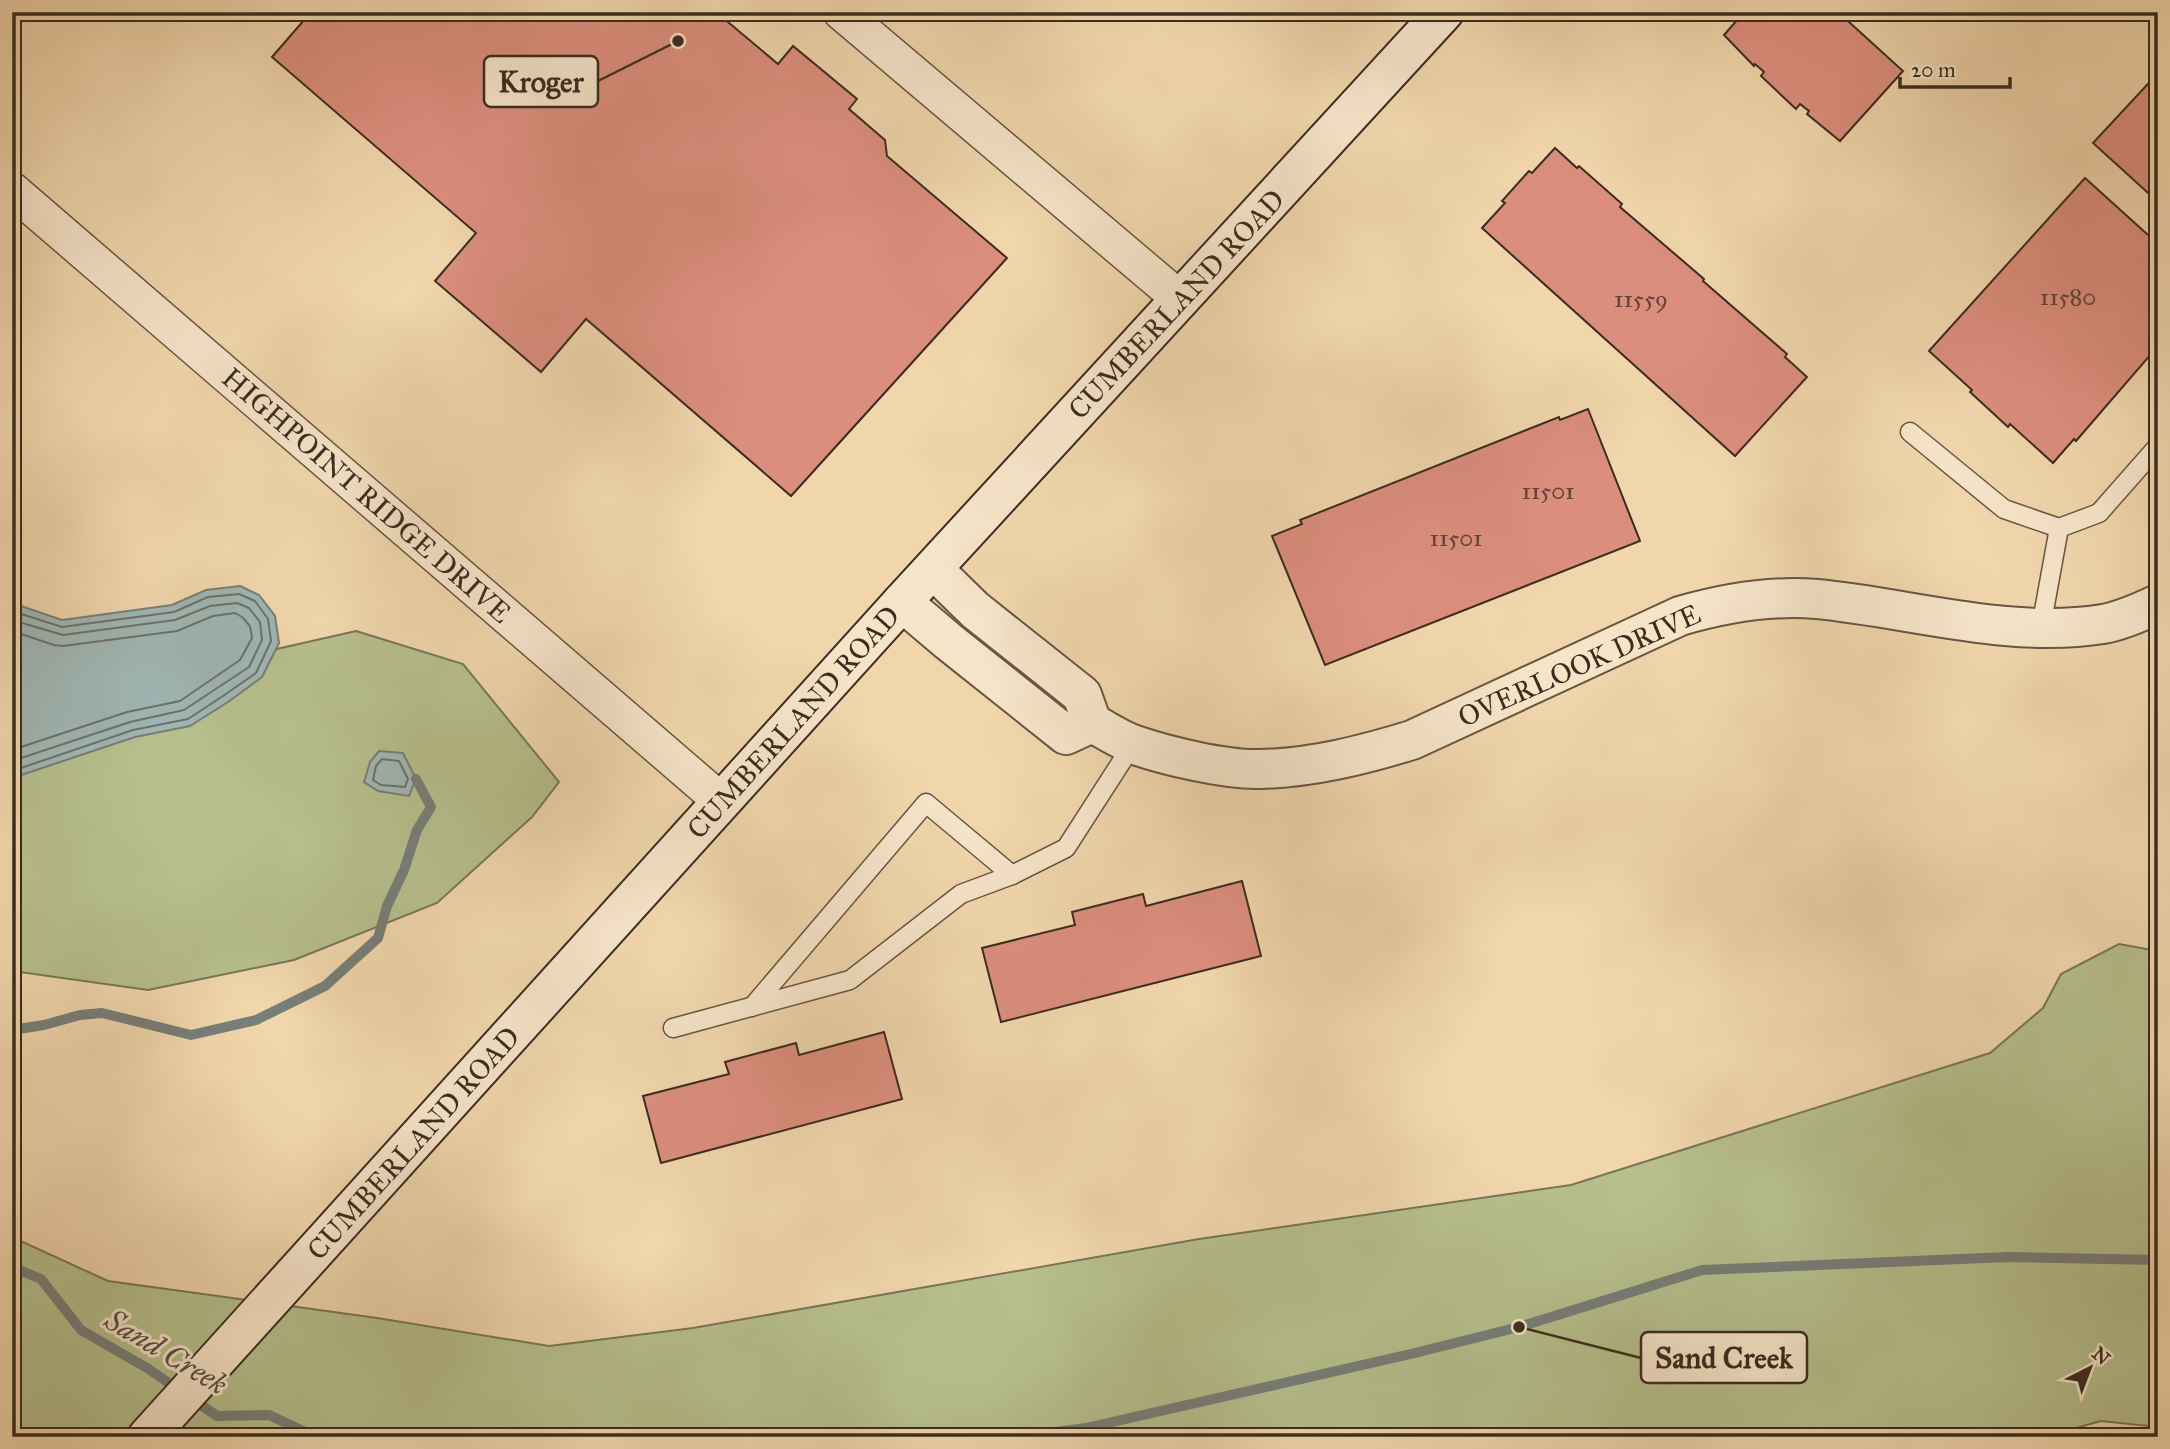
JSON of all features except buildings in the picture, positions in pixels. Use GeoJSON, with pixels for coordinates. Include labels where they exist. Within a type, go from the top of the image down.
{"type":"FeatureCollection","features":[{"type":"Feature","properties":{"kind":"main road","name":"CUMBERLAND ROAD"},"geometry":{"type":"LineString","coordinates":[[156,1427],[902,602],[1444,12]]}},
{"type":"Feature","properties":{"kind":"main road"},"geometry":{"type":"LineString","coordinates":[[902,602],[1066,735],[1092,723],[1082,695],[975,610],[933,569]]}},
{"type":"Feature","properties":{"kind":"main road","name":"OVERLOOK DRIVE"},"geometry":{"type":"LineString","coordinates":[[1092,723],[1133,744],[1210,764],[1258,770],[1312,764],[1367,754],[1412,740],[1680,616],[1724,603],[1774,598],[1815,599],[2005,626],[2066,628],[2106,624],[2158,604]]}},
{"type":"Feature","properties":{"kind":"street"},"geometry":{"type":"LineString","coordinates":[[841,12],[1180,299]]}},
{"type":"Feature","properties":{"kind":"street","name":"HIGHPOINT RIDGE DRIVE"},"geometry":{"type":"LineString","coordinates":[[12,190],[721,801]]}},
{"type":"Feature","properties":{"kind":"lane"},"geometry":{"type":"LineString","coordinates":[[1910,432],[2004,509],[2059,528],[2099,513],[2158,446]]}},
{"type":"Feature","properties":{"kind":"lane"},"geometry":{"type":"LineString","coordinates":[[2041,627],[2059,528]]}},
{"type":"Feature","properties":{"kind":"lane"},"geometry":{"type":"LineString","coordinates":[[673,1028],[850,980],[961,894],[1012,875],[1066,848],[1133,744]]}},
{"type":"Feature","properties":{"kind":"lane"},"geometry":{"type":"LineString","coordinates":[[752,1007],[926,803],[1012,875]]}},
{"type":"Feature","properties":{"kind":"green space"},"geometry":{"type":"Polygon","coordinates":[[[356,631],[463,664],[559,782],[532,817],[437,903],[294,960],[148,990],[12,971],[12,709],[356,631]]]}},
{"type":"Feature","properties":{"kind":"green space"},"geometry":{"type":"Polygon","coordinates":[[[2119,944],[2158,951],[2158,1427],[2101,1421],[2043,1437],[1848,1437],[1848,1430],[1818,1437],[12,1437],[12,1237],[108,1281],[377,1318],[549,1346],[693,1328],[1199,1239],[1571,1185],[1990,1053],[2043,1008],[2061,974],[2119,944]]]}},
{"type":"Feature","properties":{"kind":"water"},"geometry":{"type":"Polygon","coordinates":[[[240,586],[259,595],[275,616],[279,643],[262,677],[190,726],[135,737],[12,778],[12,603],[62,620],[172,605],[206,590],[240,586]]]}},
{"type":"Feature","properties":{"kind":"water"},"geometry":{"type":"Polygon","coordinates":[[[379,751],[403,753],[416,779],[409,796],[378,791],[364,782],[370,762],[379,751]]]}},
{"type":"Feature","properties":{"kind":"waterway"},"geometry":{"type":"LineString","coordinates":[[12,1030],[80,1015],[102,1013],[191,1035],[256,1020],[325,986],[378,938],[387,906],[404,870],[417,830],[431,807],[416,779]]}},
{"type":"Feature","properties":{"kind":"waterway","name":"Sand Creek"},"geometry":{"type":"LineString","coordinates":[[1016,1437],[1086,1428],[1415,1353],[1519,1327],[1702,1270],[2008,1257],[2158,1260]]}},
{"type":"Feature","properties":{"kind":"waterway","name":"Sand Creek"},"geometry":{"type":"LineString","coordinates":[[12,1267],[41,1279],[81,1330],[179,1390]]}},
{"type":"Feature","properties":{"kind":"waterway","name":"Sand Creek"},"geometry":{"type":"LineString","coordinates":[[192,1399],[217,1416],[269,1415],[316,1437]]}},
{"type":"Feature","properties":{"kind":"place","name":"Kroger"},"geometry":{"type":"Point","coordinates":[678,41]}},
{"type":"Feature","properties":{"kind":"place","name":"Sand Creek"},"geometry":{"type":"Point","coordinates":[1519,1327]}}]}
